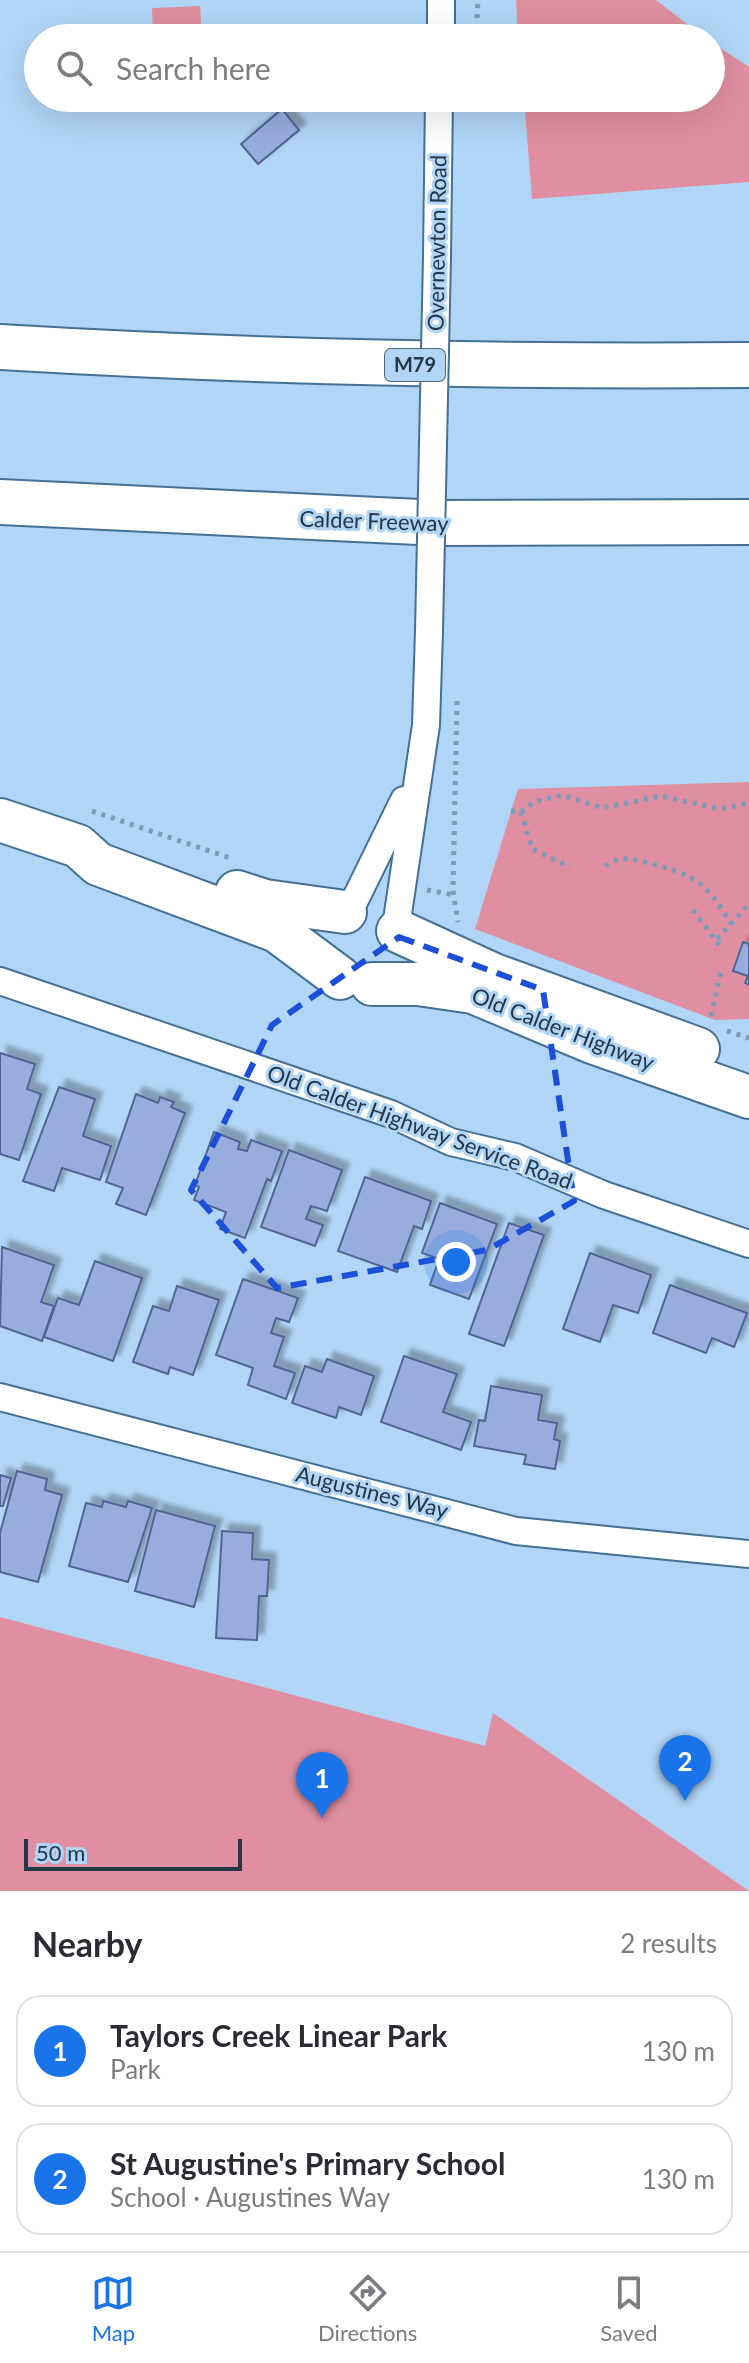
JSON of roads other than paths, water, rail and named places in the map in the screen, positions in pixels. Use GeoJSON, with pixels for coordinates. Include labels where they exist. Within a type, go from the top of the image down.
{"type":"FeatureCollection","features":[{"type":"Feature","properties":{"kind":"highway","name":"M79"},"geometry":{"type":"LineString","coordinates":[[0,346],[80,352],[519,367],[749,365]]}},
{"type":"Feature","properties":{"kind":"highway","name":"Calder Freeway"},"geometry":{"type":"LineString","coordinates":[[0,502],[440,523],[749,522]]}},
{"type":"Feature","properties":{"kind":"main road"},"geometry":{"type":"LineString","coordinates":[[0,820],[80,827],[106,841],[265,901],[348,911],[376,910],[397,929],[401,941],[398,963],[382,980],[356,981],[277,931],[98,864],[80,827]]}},
{"type":"Feature","properties":{"kind":"main road"},"geometry":{"type":"LineString","coordinates":[[348,911],[335,920],[324,944],[325,957],[356,981]]}},
{"type":"Feature","properties":{"kind":"main road","name":"Old Calder Highway"},"geometry":{"type":"LineString","coordinates":[[397,929],[494,975],[749,1066]]}},
{"type":"Feature","properties":{"kind":"main road","name":"Old Calder Highway"},"geometry":{"type":"LineString","coordinates":[[356,981],[418,984],[473,992],[592,1042],[749,1097]]}},
{"type":"Feature","properties":{"kind":"street"},"geometry":{"type":"LineString","coordinates":[[441,0],[441,24]]}},
{"type":"Feature","properties":{"kind":"street","name":"Overnewton Road"},"geometry":{"type":"LineString","coordinates":[[397,929],[417,771],[426,725],[439,112]]}},
{"type":"Feature","properties":{"kind":"street","name":"Overnewton Road"},"geometry":{"type":"LineString","coordinates":[[348,911],[379,857],[417,771]]}},
{"type":"Feature","properties":{"kind":"street","name":"Old Calder Highway Service Road"},"geometry":{"type":"LineString","coordinates":[[0,981],[391,1114],[451,1142],[527,1161],[604,1195],[749,1244]]}},
{"type":"Feature","properties":{"kind":"street","name":"Augustines Way"},"geometry":{"type":"LineString","coordinates":[[0,1397],[516,1531],[749,1554]]}},
{"type":"Feature","properties":{"kind":"place","name":"St Augustine's Primary School"},"geometry":{"type":"Point","coordinates":[685,1801]}},
{"type":"Feature","properties":{"kind":"place","name":"Taylors Creek Linear Park"},"geometry":{"type":"Point","coordinates":[322,1818]}}]}
